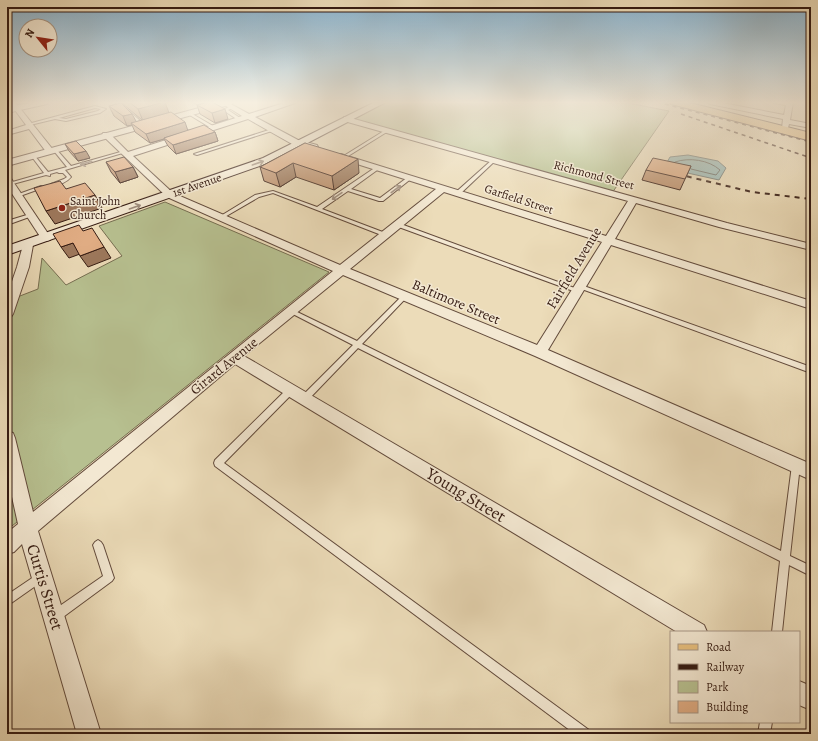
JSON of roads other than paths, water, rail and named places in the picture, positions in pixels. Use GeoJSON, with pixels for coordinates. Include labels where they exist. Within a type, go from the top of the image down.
{"type":"FeatureCollection","features":[{"type":"Feature","properties":{"kind":"main road","name":"1st Avenue"},"geometry":{"type":"LineString","coordinates":[[7,252],[267,160],[313,137]]}},
{"type":"Feature","properties":{"kind":"street"},"geometry":{"type":"LineString","coordinates":[[41,137],[52,150]]}},
{"type":"Feature","properties":{"kind":"street"},"geometry":{"type":"LineString","coordinates":[[7,162],[100,137]]}},
{"type":"Feature","properties":{"kind":"street","name":"Baltimore Street"},"geometry":{"type":"LineString","coordinates":[[108,137],[170,195],[342,270],[540,352],[811,472]]}},
{"type":"Feature","properties":{"kind":"street"},"geometry":{"type":"LineString","coordinates":[[125,153],[180,137]]}},
{"type":"Feature","properties":{"kind":"street","name":"Garfield Street"},"geometry":{"type":"LineString","coordinates":[[285,137],[295,142],[811,305]]}},
{"type":"Feature","properties":{"kind":"street","name":"Richmond Street"},"geometry":{"type":"LineString","coordinates":[[411,137],[724,225],[811,247]]}},
{"type":"Feature","properties":{"kind":"street"},"geometry":{"type":"LineString","coordinates":[[7,198],[11,186]]}},
{"type":"Feature","properties":{"kind":"street"},"geometry":{"type":"LineString","coordinates":[[11,186],[46,238]]}},
{"type":"Feature","properties":{"kind":"street","name":"Girard Avenue"},"geometry":{"type":"LineString","coordinates":[[7,545],[234,357],[443,188]]}},
{"type":"Feature","properties":{"kind":"street","name":"Fairfield Avenue"},"geometry":{"type":"LineString","coordinates":[[540,352],[634,199]]}},
{"type":"Feature","properties":{"kind":"street"},"geometry":{"type":"LineString","coordinates":[[7,314],[10,295],[22,268],[28,245]]}},
{"type":"Feature","properties":{"kind":"street","name":"Young Street"},"geometry":{"type":"LineString","coordinates":[[234,357],[696,631]]}},
{"type":"Feature","properties":{"kind":"street","name":"Curtis Street"},"geometry":{"type":"LineString","coordinates":[[7,438],[27,528],[89,734]]}},
{"type":"Feature","properties":{"kind":"street"},"geometry":{"type":"LineString","coordinates":[[800,693],[811,699]]}},
{"type":"Feature","properties":{"kind":"lane"},"geometry":{"type":"LineString","coordinates":[[196,154],[252,137]]}},
{"type":"Feature","properties":{"kind":"lane"},"geometry":{"type":"LineString","coordinates":[[344,157],[377,137]]}},
{"type":"Feature","properties":{"kind":"lane"},"geometry":{"type":"LineString","coordinates":[[52,150],[70,167]]}},
{"type":"Feature","properties":{"kind":"lane"},"geometry":{"type":"LineString","coordinates":[[11,186],[70,167],[125,153]]}},
{"type":"Feature","properties":{"kind":"lane"},"geometry":{"type":"LineString","coordinates":[[33,156],[47,175]]}},
{"type":"Feature","properties":{"kind":"lane"},"geometry":{"type":"LineString","coordinates":[[458,193],[494,160]]}},
{"type":"Feature","properties":{"kind":"lane"},"geometry":{"type":"LineString","coordinates":[[318,209],[378,168]]}},
{"type":"Feature","properties":{"kind":"lane"},"geometry":{"type":"LineString","coordinates":[[11,186],[66,180],[69,177],[64,171],[47,175]]}},
{"type":"Feature","properties":{"kind":"lane"},"geometry":{"type":"LineString","coordinates":[[347,189],[381,200],[410,178]]}},
{"type":"Feature","properties":{"kind":"lane"},"geometry":{"type":"LineString","coordinates":[[221,217],[257,196],[273,192],[386,235]]}},
{"type":"Feature","properties":{"kind":"lane"},"geometry":{"type":"LineString","coordinates":[[7,222],[30,215]]}},
{"type":"Feature","properties":{"kind":"lane"},"geometry":{"type":"LineString","coordinates":[[398,225],[811,370]]}},
{"type":"Feature","properties":{"kind":"lane"},"geometry":{"type":"LineString","coordinates":[[405,296],[358,344],[218,463],[585,734]]}},
{"type":"Feature","properties":{"kind":"lane"},"geometry":{"type":"LineString","coordinates":[[292,311],[811,571]]}},
{"type":"Feature","properties":{"kind":"lane"},"geometry":{"type":"LineString","coordinates":[[777,631],[796,465]]}},
{"type":"Feature","properties":{"kind":"lane"},"geometry":{"type":"LineString","coordinates":[[53,617],[109,578],[98,545]]}},
{"type":"Feature","properties":{"kind":"lane"},"geometry":{"type":"LineString","coordinates":[[7,601],[41,577]]}},
{"type":"Feature","properties":{"kind":"lane"},"geometry":{"type":"LineString","coordinates":[[764,734],[766,723]]}},
{"type":"Feature","properties":{"kind":"water"},"geometry":{"type":"Polygon","coordinates":[[[688,155],[718,161],[726,168],[719,180],[683,172],[666,164],[670,157],[688,155]]]}},
{"type":"Feature","properties":{"kind":"railway"},"geometry":{"type":"LineString","coordinates":[[748,137],[811,158]]}},
{"type":"Feature","properties":{"kind":"railway"},"geometry":{"type":"LineString","coordinates":[[790,137],[811,142]]}},
{"type":"Feature","properties":{"kind":"railway"},"geometry":{"type":"LineString","coordinates":[[679,175],[752,192],[811,199]]}},
{"type":"Feature","properties":{"kind":"place","name":"Saint John Church"},"geometry":{"type":"Point","coordinates":[62,208]}}]}
